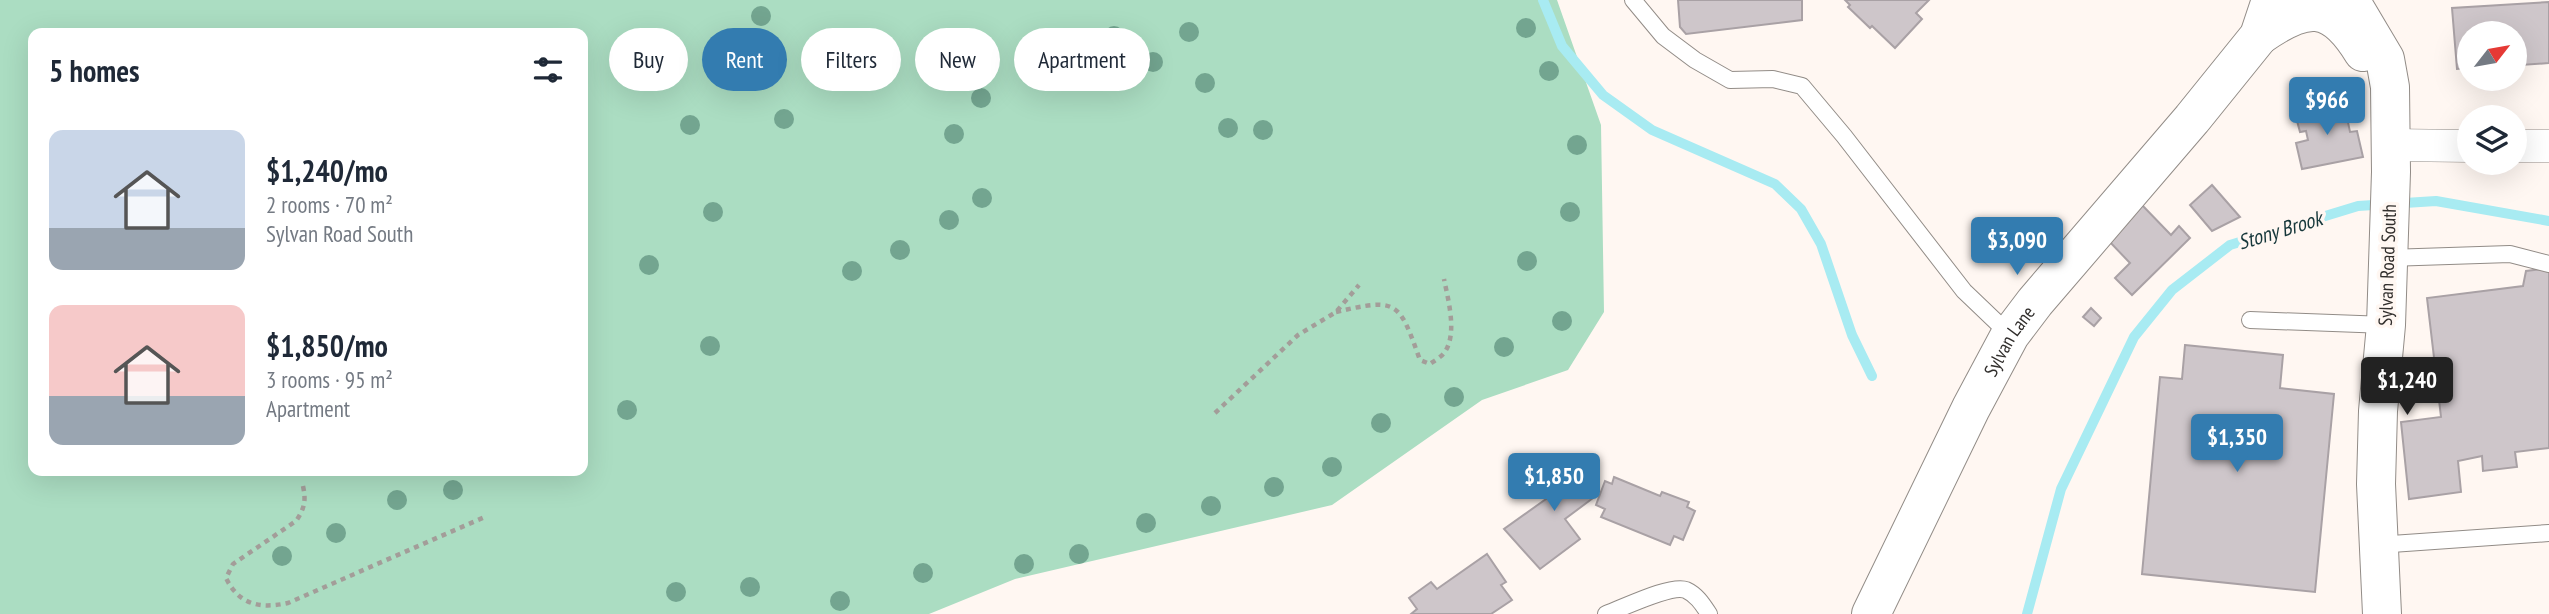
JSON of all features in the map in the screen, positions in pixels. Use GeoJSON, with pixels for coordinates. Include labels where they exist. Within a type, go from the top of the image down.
{"type":"FeatureCollection","features":[{"type":"Feature","properties":{"kind":"street","name":"Sylvan Lane"},"geometry":{"type":"LineString","coordinates":[[1871,614],[1970,408],[2010,335],[2259,36],[2271,0]]}},
{"type":"Feature","properties":{"kind":"street","name":"Sylvan Road South"},"geometry":{"type":"LineString","coordinates":[[2350,0],[2385,59],[2389,87],[2386,325],[2378,411],[2376,484],[2382,614]]}},
{"type":"Feature","properties":{"kind":"street","name":"Sylvan Road South"},"geometry":{"type":"LineString","coordinates":[[2259,36],[2285,18],[2305,12],[2322,12],[2340,20],[2364,54],[2375,81],[2390,148]]}},
{"type":"Feature","properties":{"kind":"street"},"geometry":{"type":"LineString","coordinates":[[2390,148],[2457,146]]}},
{"type":"Feature","properties":{"kind":"street"},"geometry":{"type":"LineString","coordinates":[[2527,146],[2549,146]]}},
{"type":"Feature","properties":{"kind":"lane"},"geometry":{"type":"LineString","coordinates":[[1633,0],[1663,36],[1695,60],[1730,80],[1773,79],[1802,86],[1964,291],[2010,335]]}},
{"type":"Feature","properties":{"kind":"lane"},"geometry":{"type":"LineString","coordinates":[[2388,258],[2510,254],[2549,264]]}},
{"type":"Feature","properties":{"kind":"lane"},"geometry":{"type":"LineString","coordinates":[[2250,320],[2386,325]]}},
{"type":"Feature","properties":{"kind":"lane"},"geometry":{"type":"LineString","coordinates":[[2377,545],[2549,533]]}},
{"type":"Feature","properties":{"kind":"lane"},"geometry":{"type":"LineString","coordinates":[[1606,614],[1667,591],[1684,589],[1697,597],[1709,614]]}},
{"type":"Feature","properties":{"kind":"path"},"geometry":{"type":"LineString","coordinates":[[1336,312],[1387,304],[1400,312],[1409,327],[1420,360],[1430,364],[1444,353],[1450,339],[1444,279]]}},
{"type":"Feature","properties":{"kind":"path"},"geometry":{"type":"LineString","coordinates":[[1215,413],[1298,335],[1336,312],[1359,285]]}},
{"type":"Feature","properties":{"kind":"path"},"geometry":{"type":"LineString","coordinates":[[303,486],[306,499],[303,511],[296,521],[233,564],[229,571],[226,578],[232,591],[242,599],[265,607],[288,603],[487,516]]}},
{"type":"Feature","properties":{"kind":"green space"},"geometry":{"type":"Polygon","coordinates":[[[0,0],[1557,0],[1601,125],[1604,312],[1568,370],[1482,400],[1332,505],[1015,579],[929,614],[0,614],[0,0]]]}},
{"type":"Feature","properties":{"kind":"building"},"geometry":{"type":"Polygon","coordinates":[[[1678,0],[1802,0],[1802,20],[1686,34],[1680,27],[1678,0]]]}},
{"type":"Feature","properties":{"kind":"building"},"geometry":{"type":"Polygon","coordinates":[[[1845,0],[1929,0],[1916,13],[1922,19],[1895,48],[1848,7],[1850,5],[1845,0]]]}},
{"type":"Feature","properties":{"kind":"building"},"geometry":{"type":"Polygon","coordinates":[[[2549,2],[2549,63],[2527,65],[2527,21],[2457,21],[2457,69],[2452,8],[2549,2]]]}},
{"type":"Feature","properties":{"kind":"building"},"geometry":{"type":"Polygon","coordinates":[[[2328,102],[2328,106],[2344,103],[2350,132],[2357,131],[2363,157],[2302,169],[2296,143],[2308,140],[2306,131],[2300,132],[2296,117],[2315,110],[2314,104],[2328,102]]]}},
{"type":"Feature","properties":{"kind":"building"},"geometry":{"type":"Polygon","coordinates":[[[2212,185],[2240,217],[2212,231],[2190,205],[2212,185]]]}},
{"type":"Feature","properties":{"kind":"building"},"geometry":{"type":"Polygon","coordinates":[[[2142,205],[2171,235],[2179,226],[2190,238],[2132,295],[2115,278],[2130,263],[2107,239],[2142,205]]]}},
{"type":"Feature","properties":{"kind":"building"},"geometry":{"type":"Polygon","coordinates":[[[2549,268],[2549,448],[2515,452],[2517,467],[2483,471],[2482,456],[2458,461],[2461,492],[2409,499],[2401,422],[2441,417],[2427,298],[2523,286],[2526,271],[2549,268]]]}},
{"type":"Feature","properties":{"kind":"building"},"geometry":{"type":"Polygon","coordinates":[[[2091,308],[2101,318],[2094,326],[2083,317],[2091,308]]]}},
{"type":"Feature","properties":{"kind":"building"},"geometry":{"type":"Polygon","coordinates":[[[2185,345],[2283,355],[2280,388],[2334,394],[2315,592],[2142,574],[2160,377],[2182,379],[2185,345]]]}},
{"type":"Feature","properties":{"kind":"building"},"geometry":{"type":"Polygon","coordinates":[[[1565,457],[1569,462],[1571,460],[1577,469],[1584,464],[1597,483],[1588,490],[1593,498],[1565,519],[1580,539],[1540,569],[1504,529],[1546,499],[1538,488],[1549,481],[1543,473],[1565,457]]]}},
{"type":"Feature","properties":{"kind":"building"},"geometry":{"type":"Polygon","coordinates":[[[1614,477],[1660,496],[1662,492],[1689,502],[1687,507],[1695,511],[1683,540],[1674,536],[1670,545],[1601,517],[1605,509],[1596,505],[1605,481],[1612,484],[1614,477]]]}},
{"type":"Feature","properties":{"kind":"building"},"geometry":{"type":"Polygon","coordinates":[[[1487,554],[1506,582],[1501,585],[1512,600],[1491,614],[1411,614],[1417,609],[1409,598],[1431,582],[1437,589],[1487,554]]]}},
{"type":"Feature","properties":{"kind":"waterway"},"geometry":{"type":"LineString","coordinates":[[1543,0],[1562,46],[1603,95],[1652,130],[1775,184],[1801,209],[1821,244],[1852,335],[1872,376]]}},
{"type":"Feature","properties":{"kind":"waterway","name":"Stony Brook"},"geometry":{"type":"LineString","coordinates":[[2027,614],[2061,489],[2134,337],[2172,290],[2230,245],[2358,206],[2436,201],[2549,221]]}}]}
